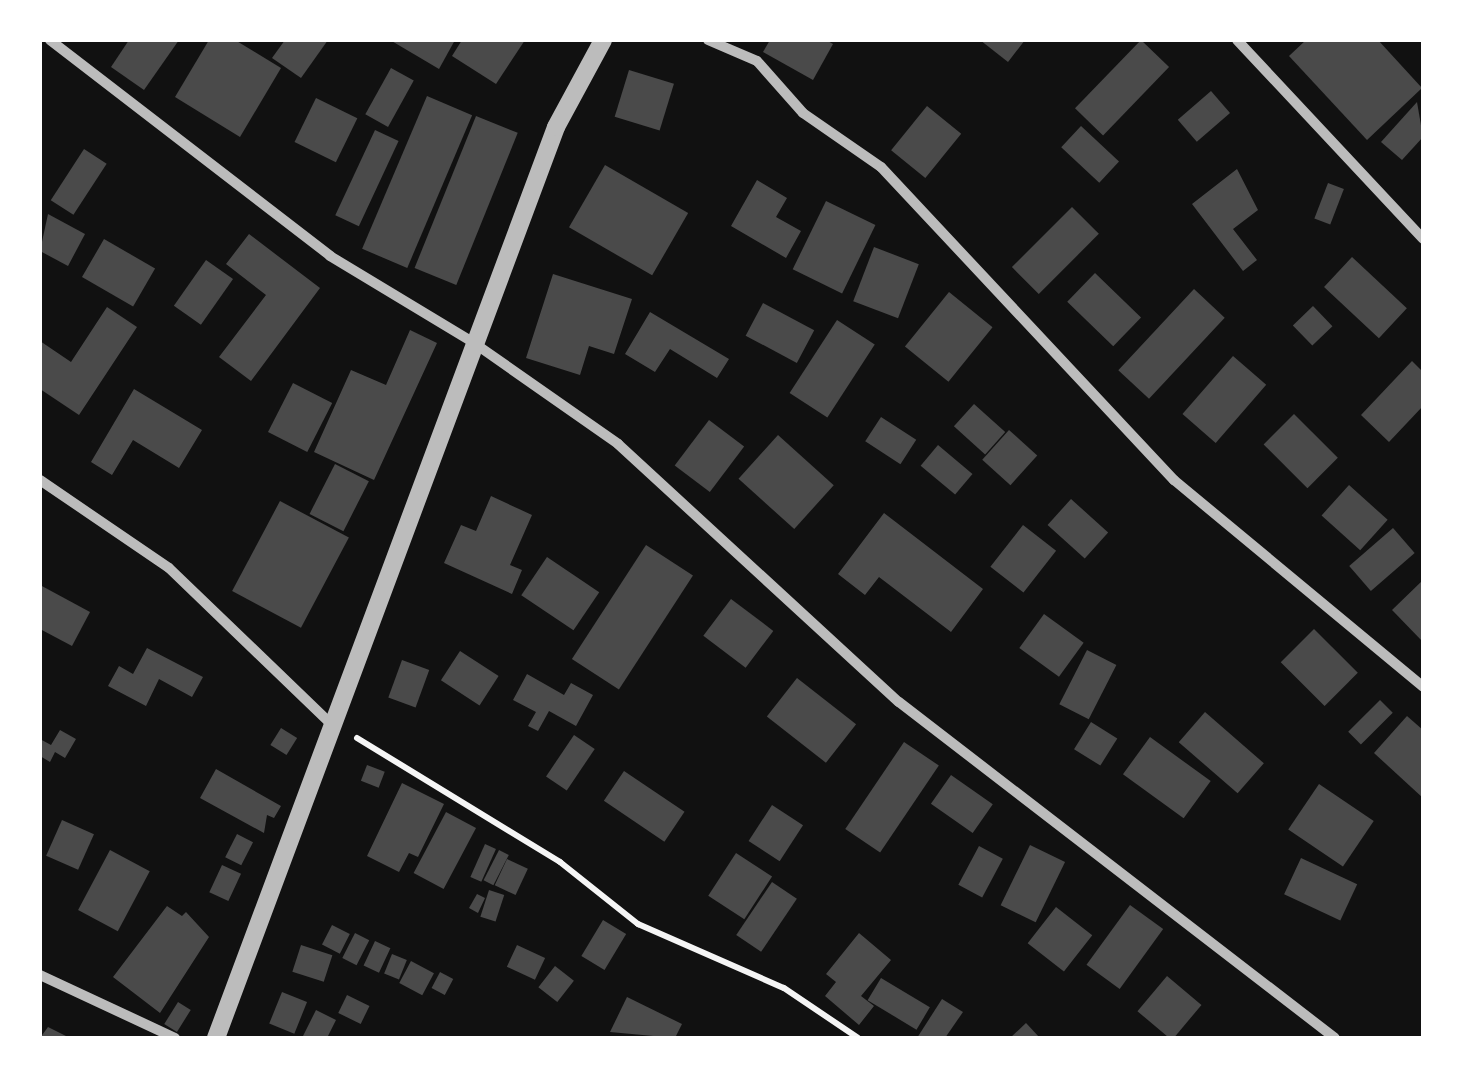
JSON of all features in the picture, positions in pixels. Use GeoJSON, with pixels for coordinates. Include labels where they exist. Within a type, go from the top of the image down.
{"type":"FeatureCollection","features":[{"type":"Feature","properties":{"kind":"street"},"geometry":{"type":"LineString","coordinates":[[50,40],[330,256],[474,343],[618,444],[899,702],[1335,1038]]}},
{"type":"Feature","properties":{"kind":"street"},"geometry":{"type":"LineString","coordinates":[[216,1038],[556,127],[604,40]]}},
{"type":"Feature","properties":{"kind":"street"},"geometry":{"type":"LineString","coordinates":[[708,40],[757,61],[803,113],[881,167],[1174,480],[1423,686]]}},
{"type":"Feature","properties":{"kind":"street"},"geometry":{"type":"LineString","coordinates":[[1236,40],[1423,240]]}},
{"type":"Feature","properties":{"kind":"street"},"geometry":{"type":"LineString","coordinates":[[40,480],[168,568],[333,726]]}},
{"type":"Feature","properties":{"kind":"street"},"geometry":{"type":"LineString","coordinates":[[40,975],[174,1038]]}},
{"type":"Feature","properties":{"kind":"path"},"geometry":{"type":"LineString","coordinates":[[333,726],[400,759],[546,854],[638,924],[784,988],[858,1038]]}},
{"type":"Feature","properties":{"kind":"building"},"geometry":{"type":"Polygon","coordinates":[[[129,40],[179,40],[144,90],[111,67],[129,40]]]}},
{"type":"Feature","properties":{"kind":"building"},"geometry":{"type":"Polygon","coordinates":[[[209,40],[235,40],[281,68],[240,137],[175,97],[209,40]]]}},
{"type":"Feature","properties":{"kind":"building"},"geometry":{"type":"Polygon","coordinates":[[[285,40],[328,40],[301,78],[272,58],[285,40]]]}},
{"type":"Feature","properties":{"kind":"building"},"geometry":{"type":"Polygon","coordinates":[[[390,40],[455,40],[439,69],[390,40]]]}},
{"type":"Feature","properties":{"kind":"building"},"geometry":{"type":"Polygon","coordinates":[[[462,40],[525,40],[496,84],[452,56],[462,40]]]}},
{"type":"Feature","properties":{"kind":"building"},"geometry":{"type":"Polygon","coordinates":[[[770,40],[826,40],[833,44],[813,80],[763,52],[770,40]]]}},
{"type":"Feature","properties":{"kind":"building"},"geometry":{"type":"Polygon","coordinates":[[[980,40],[1025,40],[1008,62],[980,40]]]}},
{"type":"Feature","properties":{"kind":"building"},"geometry":{"type":"Polygon","coordinates":[[[1141,40],[1169,67],[1103,135],[1075,108],[1141,40]]]}},
{"type":"Feature","properties":{"kind":"building"},"geometry":{"type":"Polygon","coordinates":[[[1306,40],[1378,40],[1422,88],[1367,140],[1289,56],[1306,40]]]}},
{"type":"Feature","properties":{"kind":"building"},"geometry":{"type":"Polygon","coordinates":[[[391,68],[414,81],[388,127],[365,114],[391,68]]]}},
{"type":"Feature","properties":{"kind":"building"},"geometry":{"type":"Polygon","coordinates":[[[629,70],[674,84],[660,131],[615,117],[629,70]]]}},
{"type":"Feature","properties":{"kind":"building"},"geometry":{"type":"Polygon","coordinates":[[[1211,91],[1230,113],[1197,142],[1178,120],[1211,91]]]}},
{"type":"Feature","properties":{"kind":"building"},"geometry":{"type":"Polygon","coordinates":[[[427,96],[472,115],[407,268],[362,249],[427,96]]]}},
{"type":"Feature","properties":{"kind":"building"},"geometry":{"type":"Polygon","coordinates":[[[316,98],[357,118],[336,162],[295,142],[316,98]]]}},
{"type":"Feature","properties":{"kind":"building"},"geometry":{"type":"Polygon","coordinates":[[[1417,102],[1423,137],[1402,160],[1381,142],[1417,102]]]}},
{"type":"Feature","properties":{"kind":"building"},"geometry":{"type":"Polygon","coordinates":[[[927,106],[961,134],[925,178],[891,150],[927,106]]]}},
{"type":"Feature","properties":{"kind":"building"},"geometry":{"type":"Polygon","coordinates":[[[476,116],[518,133],[456,285],[415,268],[476,116]]]}},
{"type":"Feature","properties":{"kind":"building"},"geometry":{"type":"Polygon","coordinates":[[[1081,126],[1119,161],[1099,183],[1061,147],[1081,126]]]}},
{"type":"Feature","properties":{"kind":"building"},"geometry":{"type":"Polygon","coordinates":[[[375,130],[399,141],[359,226],[335,215],[375,130]]]}},
{"type":"Feature","properties":{"kind":"building"},"geometry":{"type":"Polygon","coordinates":[[[84,149],[107,164],[73,215],[51,200],[84,149]]]}},
{"type":"Feature","properties":{"kind":"building"},"geometry":{"type":"Polygon","coordinates":[[[605,165],[688,213],[652,275],[569,227],[605,165]]]}},
{"type":"Feature","properties":{"kind":"building"},"geometry":{"type":"Polygon","coordinates":[[[1237,169],[1258,210],[1233,229],[1257,260],[1243,271],[1192,204],[1237,169]]]}},
{"type":"Feature","properties":{"kind":"building"},"geometry":{"type":"Polygon","coordinates":[[[757,180],[787,198],[776,217],[801,231],[786,258],[731,226],[757,180]]]}},
{"type":"Feature","properties":{"kind":"building"},"geometry":{"type":"Polygon","coordinates":[[[1328,183],[1344,189],[1330,225],[1314,218],[1328,183]]]}},
{"type":"Feature","properties":{"kind":"building"},"geometry":{"type":"Polygon","coordinates":[[[826,201],[875,225],[842,293],[793,269],[826,201]]]}},
{"type":"Feature","properties":{"kind":"building"},"geometry":{"type":"Polygon","coordinates":[[[1072,207],[1099,234],[1039,294],[1012,267],[1072,207]]]}},
{"type":"Feature","properties":{"kind":"building"},"geometry":{"type":"Polygon","coordinates":[[[48,214],[85,234],[68,266],[40,251],[48,214]]]}},
{"type":"Feature","properties":{"kind":"building"},"geometry":{"type":"Polygon","coordinates":[[[249,234],[320,288],[251,381],[219,357],[266,295],[226,264],[249,234]]]}},
{"type":"Feature","properties":{"kind":"building"},"geometry":{"type":"Polygon","coordinates":[[[104,239],[155,268],[133,307],[82,277],[104,239]]]}},
{"type":"Feature","properties":{"kind":"building"},"geometry":{"type":"Polygon","coordinates":[[[874,247],[919,264],[898,318],[853,301],[874,247]]]}},
{"type":"Feature","properties":{"kind":"building"},"geometry":{"type":"Polygon","coordinates":[[[1352,257],[1407,308],[1379,338],[1324,287],[1352,257]]]}},
{"type":"Feature","properties":{"kind":"building"},"geometry":{"type":"Polygon","coordinates":[[[206,260],[233,279],[201,325],[174,306],[206,260]]]}},
{"type":"Feature","properties":{"kind":"building"},"geometry":{"type":"Polygon","coordinates":[[[1095,273],[1141,317],[1113,346],[1067,302],[1095,273]]]}},
{"type":"Feature","properties":{"kind":"building"},"geometry":{"type":"Polygon","coordinates":[[[553,274],[632,299],[614,354],[589,346],[580,375],[526,358],[553,274]]]}},
{"type":"Feature","properties":{"kind":"building"},"geometry":{"type":"Polygon","coordinates":[[[1194,289],[1225,318],[1149,399],[1118,370],[1194,289]]]}},
{"type":"Feature","properties":{"kind":"building"},"geometry":{"type":"Polygon","coordinates":[[[949,292],[993,327],[948,382],[905,346],[949,292]]]}},
{"type":"Feature","properties":{"kind":"building"},"geometry":{"type":"Polygon","coordinates":[[[763,303],[814,330],[797,363],[746,336],[763,303]]]}},
{"type":"Feature","properties":{"kind":"building"},"geometry":{"type":"Polygon","coordinates":[[[1313,306],[1332,326],[1312,346],[1293,325],[1313,306]]]}},
{"type":"Feature","properties":{"kind":"building"},"geometry":{"type":"Polygon","coordinates":[[[107,307],[137,327],[79,415],[40,389],[40,341],[71,362],[107,307]]]}},
{"type":"Feature","properties":{"kind":"building"},"geometry":{"type":"Polygon","coordinates":[[[650,312],[729,359],[717,378],[670,349],[655,372],[625,354],[650,312]]]}},
{"type":"Feature","properties":{"kind":"building"},"geometry":{"type":"Polygon","coordinates":[[[837,320],[875,345],[827,417],[790,393],[837,320]]]}},
{"type":"Feature","properties":{"kind":"building"},"geometry":{"type":"Polygon","coordinates":[[[410,330],[437,343],[374,480],[314,452],[351,370],[386,385],[410,330]]]}},
{"type":"Feature","properties":{"kind":"building"},"geometry":{"type":"Polygon","coordinates":[[[1233,356],[1266,385],[1216,443],[1182,414],[1233,356]]]}},
{"type":"Feature","properties":{"kind":"building"},"geometry":{"type":"Polygon","coordinates":[[[1412,361],[1423,372],[1423,406],[1389,442],[1361,415],[1412,361]]]}},
{"type":"Feature","properties":{"kind":"building"},"geometry":{"type":"Polygon","coordinates":[[[293,383],[332,403],[307,452],[268,432],[293,383]]]}},
{"type":"Feature","properties":{"kind":"building"},"geometry":{"type":"Polygon","coordinates":[[[134,389],[202,430],[179,468],[133,440],[112,475],[91,462],[134,389]]]}},
{"type":"Feature","properties":{"kind":"building"},"geometry":{"type":"Polygon","coordinates":[[[974,404],[1005,432],[985,454],[954,426],[974,404]]]}},
{"type":"Feature","properties":{"kind":"building"},"geometry":{"type":"Polygon","coordinates":[[[1294,414],[1338,458],[1307,488],[1264,444],[1294,414]]]}},
{"type":"Feature","properties":{"kind":"building"},"geometry":{"type":"Polygon","coordinates":[[[881,417],[916,440],[900,464],[865,441],[881,417]]]}},
{"type":"Feature","properties":{"kind":"building"},"geometry":{"type":"Polygon","coordinates":[[[709,420],[744,446],[710,492],[675,466],[709,420]]]}},
{"type":"Feature","properties":{"kind":"building"},"geometry":{"type":"Polygon","coordinates":[[[1009,430],[1037,455],[1010,485],[982,460],[1009,430]]]}},
{"type":"Feature","properties":{"kind":"building"},"geometry":{"type":"Polygon","coordinates":[[[778,435],[834,485],[794,529],[739,479],[778,435]]]}},
{"type":"Feature","properties":{"kind":"building"},"geometry":{"type":"Polygon","coordinates":[[[938,445],[972,474],[955,495],[921,466],[938,445]]]}},
{"type":"Feature","properties":{"kind":"building"},"geometry":{"type":"Polygon","coordinates":[[[335,464],[369,481],[343,531],[310,514],[335,464]]]}},
{"type":"Feature","properties":{"kind":"building"},"geometry":{"type":"Polygon","coordinates":[[[1349,485],[1388,520],[1360,550],[1322,515],[1349,485]]]}},
{"type":"Feature","properties":{"kind":"building"},"geometry":{"type":"Polygon","coordinates":[[[491,496],[532,515],[510,565],[522,570],[512,594],[444,563],[461,525],[476,531],[491,496]]]}},
{"type":"Feature","properties":{"kind":"building"},"geometry":{"type":"Polygon","coordinates":[[[1071,499],[1108,532],[1085,558],[1048,525],[1071,499]]]}},
{"type":"Feature","properties":{"kind":"building"},"geometry":{"type":"Polygon","coordinates":[[[280,501],[349,538],[301,628],[232,591],[280,501]]]}},
{"type":"Feature","properties":{"kind":"building"},"geometry":{"type":"Polygon","coordinates":[[[884,513],[983,589],[951,632],[879,577],[865,595],[838,574],[884,513]]]}},
{"type":"Feature","properties":{"kind":"building"},"geometry":{"type":"Polygon","coordinates":[[[1023,525],[1056,551],[1023,593],[990,567],[1023,525]]]}},
{"type":"Feature","properties":{"kind":"building"},"geometry":{"type":"Polygon","coordinates":[[[1393,528],[1415,553],[1371,591],[1349,566],[1393,528]]]}},
{"type":"Feature","properties":{"kind":"building"},"geometry":{"type":"Polygon","coordinates":[[[646,545],[693,575],[619,690],[572,659],[646,545]]]}},
{"type":"Feature","properties":{"kind":"building"},"geometry":{"type":"Polygon","coordinates":[[[547,557],[599,592],[574,630],[521,595],[547,557]]]}},
{"type":"Feature","properties":{"kind":"building"},"geometry":{"type":"Polygon","coordinates":[[[1423,580],[1423,642],[1392,610],[1423,580]]]}},
{"type":"Feature","properties":{"kind":"building"},"geometry":{"type":"Polygon","coordinates":[[[40,585],[90,612],[72,646],[40,629],[40,585]]]}},
{"type":"Feature","properties":{"kind":"building"},"geometry":{"type":"Polygon","coordinates":[[[731,599],[773,631],[746,668],[703,636],[731,599]]]}},
{"type":"Feature","properties":{"kind":"building"},"geometry":{"type":"Polygon","coordinates":[[[1044,614],[1084,643],[1059,677],[1019,648],[1044,614]]]}},
{"type":"Feature","properties":{"kind":"building"},"geometry":{"type":"Polygon","coordinates":[[[1314,629],[1358,673],[1325,706],[1281,662],[1314,629]]]}},
{"type":"Feature","properties":{"kind":"building"},"geometry":{"type":"Polygon","coordinates":[[[147,648],[203,677],[192,697],[159,679],[146,706],[108,686],[119,666],[133,674],[147,648]]]}},
{"type":"Feature","properties":{"kind":"building"},"geometry":{"type":"Polygon","coordinates":[[[1087,650],[1116,665],[1089,719],[1059,704],[1087,650]]]}},
{"type":"Feature","properties":{"kind":"building"},"geometry":{"type":"Polygon","coordinates":[[[460,651],[499,676],[480,705],[441,680],[460,651]]]}},
{"type":"Feature","properties":{"kind":"building"},"geometry":{"type":"Polygon","coordinates":[[[402,660],[429,670],[416,708],[388,698],[402,660]]]}},
{"type":"Feature","properties":{"kind":"building"},"geometry":{"type":"Polygon","coordinates":[[[527,674],[564,695],[571,683],[593,695],[576,726],[549,711],[538,731],[528,726],[536,712],[513,700],[527,674]]]}},
{"type":"Feature","properties":{"kind":"building"},"geometry":{"type":"Polygon","coordinates":[[[797,678],[856,724],[826,763],[767,717],[797,678]]]}},
{"type":"Feature","properties":{"kind":"building"},"geometry":{"type":"Polygon","coordinates":[[[1380,700],[1393,713],[1361,745],[1348,732],[1380,700]]]}},
{"type":"Feature","properties":{"kind":"building"},"geometry":{"type":"Polygon","coordinates":[[[1205,712],[1264,763],[1238,793],[1179,742],[1205,712]]]}},
{"type":"Feature","properties":{"kind":"building"},"geometry":{"type":"Polygon","coordinates":[[[1407,716],[1423,730],[1423,798],[1374,753],[1407,716]]]}},
{"type":"Feature","properties":{"kind":"building"},"geometry":{"type":"Polygon","coordinates":[[[1091,722],[1117,738],[1100,766],[1074,749],[1091,722]]]}},
{"type":"Feature","properties":{"kind":"building"},"geometry":{"type":"Polygon","coordinates":[[[281,728],[297,738],[287,755],[270,745],[281,728]]]}},
{"type":"Feature","properties":{"kind":"building"},"geometry":{"type":"Polygon","coordinates":[[[60,730],[76,739],[65,758],[55,752],[50,762],[40,756],[40,739],[51,745],[60,730]]]}},
{"type":"Feature","properties":{"kind":"building"},"geometry":{"type":"Polygon","coordinates":[[[574,735],[595,749],[567,790],[546,776],[574,735]]]}},
{"type":"Feature","properties":{"kind":"building"},"geometry":{"type":"Polygon","coordinates":[[[1150,737],[1211,781],[1184,818],[1123,774],[1150,737]]]}},
{"type":"Feature","properties":{"kind":"building"},"geometry":{"type":"Polygon","coordinates":[[[904,742],[939,765],[880,853],[845,829],[904,742]]]}},
{"type":"Feature","properties":{"kind":"building"},"geometry":{"type":"Polygon","coordinates":[[[367,765],[385,772],[379,788],[361,781],[367,765]]]}},
{"type":"Feature","properties":{"kind":"building"},"geometry":{"type":"Polygon","coordinates":[[[216,769],[281,806],[274,818],[267,815],[264,833],[200,798],[216,769]]]}},
{"type":"Feature","properties":{"kind":"building"},"geometry":{"type":"Polygon","coordinates":[[[624,771],[685,812],[664,842],[604,801],[624,771]]]}},
{"type":"Feature","properties":{"kind":"building"},"geometry":{"type":"Polygon","coordinates":[[[951,775],[993,804],[973,833],[931,804],[951,775]]]}},
{"type":"Feature","properties":{"kind":"building"},"geometry":{"type":"Polygon","coordinates":[[[402,783],[444,804],[418,857],[409,853],[399,872],[367,856],[402,783]]]}},
{"type":"Feature","properties":{"kind":"building"},"geometry":{"type":"Polygon","coordinates":[[[1319,784],[1374,821],[1343,867],[1288,830],[1319,784]]]}},
{"type":"Feature","properties":{"kind":"building"},"geometry":{"type":"Polygon","coordinates":[[[772,805],[803,825],[780,861],[749,841],[772,805]]]}},
{"type":"Feature","properties":{"kind":"building"},"geometry":{"type":"Polygon","coordinates":[[[446,812],[476,828],[444,889],[414,873],[446,812]]]}},
{"type":"Feature","properties":{"kind":"building"},"geometry":{"type":"Polygon","coordinates":[[[62,820],[94,834],[78,870],[46,856],[62,820]]]}},
{"type":"Feature","properties":{"kind":"building"},"geometry":{"type":"Polygon","coordinates":[[[237,834],[253,842],[241,865],[225,857],[237,834]]]}},
{"type":"Feature","properties":{"kind":"building"},"geometry":{"type":"Polygon","coordinates":[[[485,844],[496,849],[481,882],[470,877],[485,844]]]}},
{"type":"Feature","properties":{"kind":"building"},"geometry":{"type":"Polygon","coordinates":[[[1030,845],[1065,862],[1036,922],[1001,905],[1030,845]]]}},
{"type":"Feature","properties":{"kind":"building"},"geometry":{"type":"Polygon","coordinates":[[[979,846],[1003,859],[982,898],[958,885],[979,846]]]}},
{"type":"Feature","properties":{"kind":"building"},"geometry":{"type":"Polygon","coordinates":[[[110,850],[150,871],[118,931],[78,910],[110,850]]]}},
{"type":"Feature","properties":{"kind":"building"},"geometry":{"type":"Polygon","coordinates":[[[499,850],[509,855],[493,885],[484,880],[499,850]]]}},
{"type":"Feature","properties":{"kind":"building"},"geometry":{"type":"Polygon","coordinates":[[[736,853],[772,876],[744,919],[708,896],[736,853]]]}},
{"type":"Feature","properties":{"kind":"building"},"geometry":{"type":"Polygon","coordinates":[[[1301,858],[1357,884],[1340,920],[1284,894],[1301,858]]]}},
{"type":"Feature","properties":{"kind":"building"},"geometry":{"type":"Polygon","coordinates":[[[507,859],[528,869],[516,895],[495,885],[507,859]]]}},
{"type":"Feature","properties":{"kind":"building"},"geometry":{"type":"Polygon","coordinates":[[[222,865],[241,874],[228,901],[209,892],[222,865]]]}},
{"type":"Feature","properties":{"kind":"building"},"geometry":{"type":"Polygon","coordinates":[[[772,882],[797,899],[761,952],[736,935],[772,882]]]}},
{"type":"Feature","properties":{"kind":"building"},"geometry":{"type":"Polygon","coordinates":[[[489,890],[504,895],[496,922],[480,917],[489,890]]]}},
{"type":"Feature","properties":{"kind":"building"},"geometry":{"type":"Polygon","coordinates":[[[477,894],[485,898],[478,913],[469,908],[477,894]]]}},
{"type":"Feature","properties":{"kind":"building"},"geometry":{"type":"Polygon","coordinates":[[[1130,905],[1163,929],[1120,989],[1087,965],[1130,905]]]}},
{"type":"Feature","properties":{"kind":"building"},"geometry":{"type":"Polygon","coordinates":[[[167,906],[182,916],[186,912],[209,937],[160,1013],[113,977],[167,906]]]}},
{"type":"Feature","properties":{"kind":"building"},"geometry":{"type":"Polygon","coordinates":[[[1056,907],[1092,935],[1064,972],[1028,943],[1056,907]]]}},
{"type":"Feature","properties":{"kind":"building"},"geometry":{"type":"Polygon","coordinates":[[[603,920],[626,934],[605,970],[581,956],[603,920]]]}},
{"type":"Feature","properties":{"kind":"building"},"geometry":{"type":"Polygon","coordinates":[[[332,925],[350,934],[340,954],[322,945],[332,925]]]}},
{"type":"Feature","properties":{"kind":"building"},"geometry":{"type":"Polygon","coordinates":[[[355,933],[369,940],[357,965],[342,958],[355,933]]]}},
{"type":"Feature","properties":{"kind":"building"},"geometry":{"type":"Polygon","coordinates":[[[859,933],[891,960],[861,996],[874,1006],[859,1025],[825,996],[836,982],[826,974],[859,933]]]}},
{"type":"Feature","properties":{"kind":"building"},"geometry":{"type":"Polygon","coordinates":[[[375,941],[390,948],[379,973],[364,965],[375,941]]]}},
{"type":"Feature","properties":{"kind":"building"},"geometry":{"type":"Polygon","coordinates":[[[301,945],[332,955],[324,982],[292,972],[301,945]]]}},
{"type":"Feature","properties":{"kind":"building"},"geometry":{"type":"Polygon","coordinates":[[[517,945],[545,958],[535,980],[507,967],[517,945]]]}},
{"type":"Feature","properties":{"kind":"building"},"geometry":{"type":"Polygon","coordinates":[[[392,954],[407,960],[399,979],[384,973],[392,954]]]}},
{"type":"Feature","properties":{"kind":"building"},"geometry":{"type":"Polygon","coordinates":[[[411,961],[434,973],[422,995],[399,983],[411,961]]]}},
{"type":"Feature","properties":{"kind":"building"},"geometry":{"type":"Polygon","coordinates":[[[555,966],[574,981],[557,1002],[538,987],[555,966]]]}},
{"type":"Feature","properties":{"kind":"building"},"geometry":{"type":"Polygon","coordinates":[[[440,972],[453,979],[445,995],[432,988],[440,972]]]}},
{"type":"Feature","properties":{"kind":"building"},"geometry":{"type":"Polygon","coordinates":[[[1167,976],[1201,1005],[1174,1038],[1137,1011],[1167,976]]]}},
{"type":"Feature","properties":{"kind":"building"},"geometry":{"type":"Polygon","coordinates":[[[881,978],[930,1007],[916,1030],[868,1000],[881,978]]]}},
{"type":"Feature","properties":{"kind":"building"},"geometry":{"type":"Polygon","coordinates":[[[282,992],[307,1002],[294,1034],[269,1024],[282,992]]]}},
{"type":"Feature","properties":{"kind":"building"},"geometry":{"type":"Polygon","coordinates":[[[347,995],[369,1006],[361,1024],[338,1013],[347,995]]]}},
{"type":"Feature","properties":{"kind":"building"},"geometry":{"type":"Polygon","coordinates":[[[627,997],[682,1024],[675,1038],[610,1032],[627,997]]]}},
{"type":"Feature","properties":{"kind":"building"},"geometry":{"type":"Polygon","coordinates":[[[942,999],[963,1012],[945,1038],[917,1038],[942,999]]]}},
{"type":"Feature","properties":{"kind":"building"},"geometry":{"type":"Polygon","coordinates":[[[178,1002],[191,1010],[177,1032],[164,1024],[178,1002]]]}},
{"type":"Feature","properties":{"kind":"building"},"geometry":{"type":"Polygon","coordinates":[[[316,1010],[336,1020],[327,1038],[302,1038],[316,1010]]]}},
{"type":"Feature","properties":{"kind":"building"},"geometry":{"type":"Polygon","coordinates":[[[1026,1023],[1040,1038],[1010,1038],[1026,1023]]]}},
{"type":"Feature","properties":{"kind":"building"},"geometry":{"type":"Polygon","coordinates":[[[48,1027],[70,1038],[40,1038],[48,1027]]]}}]}
